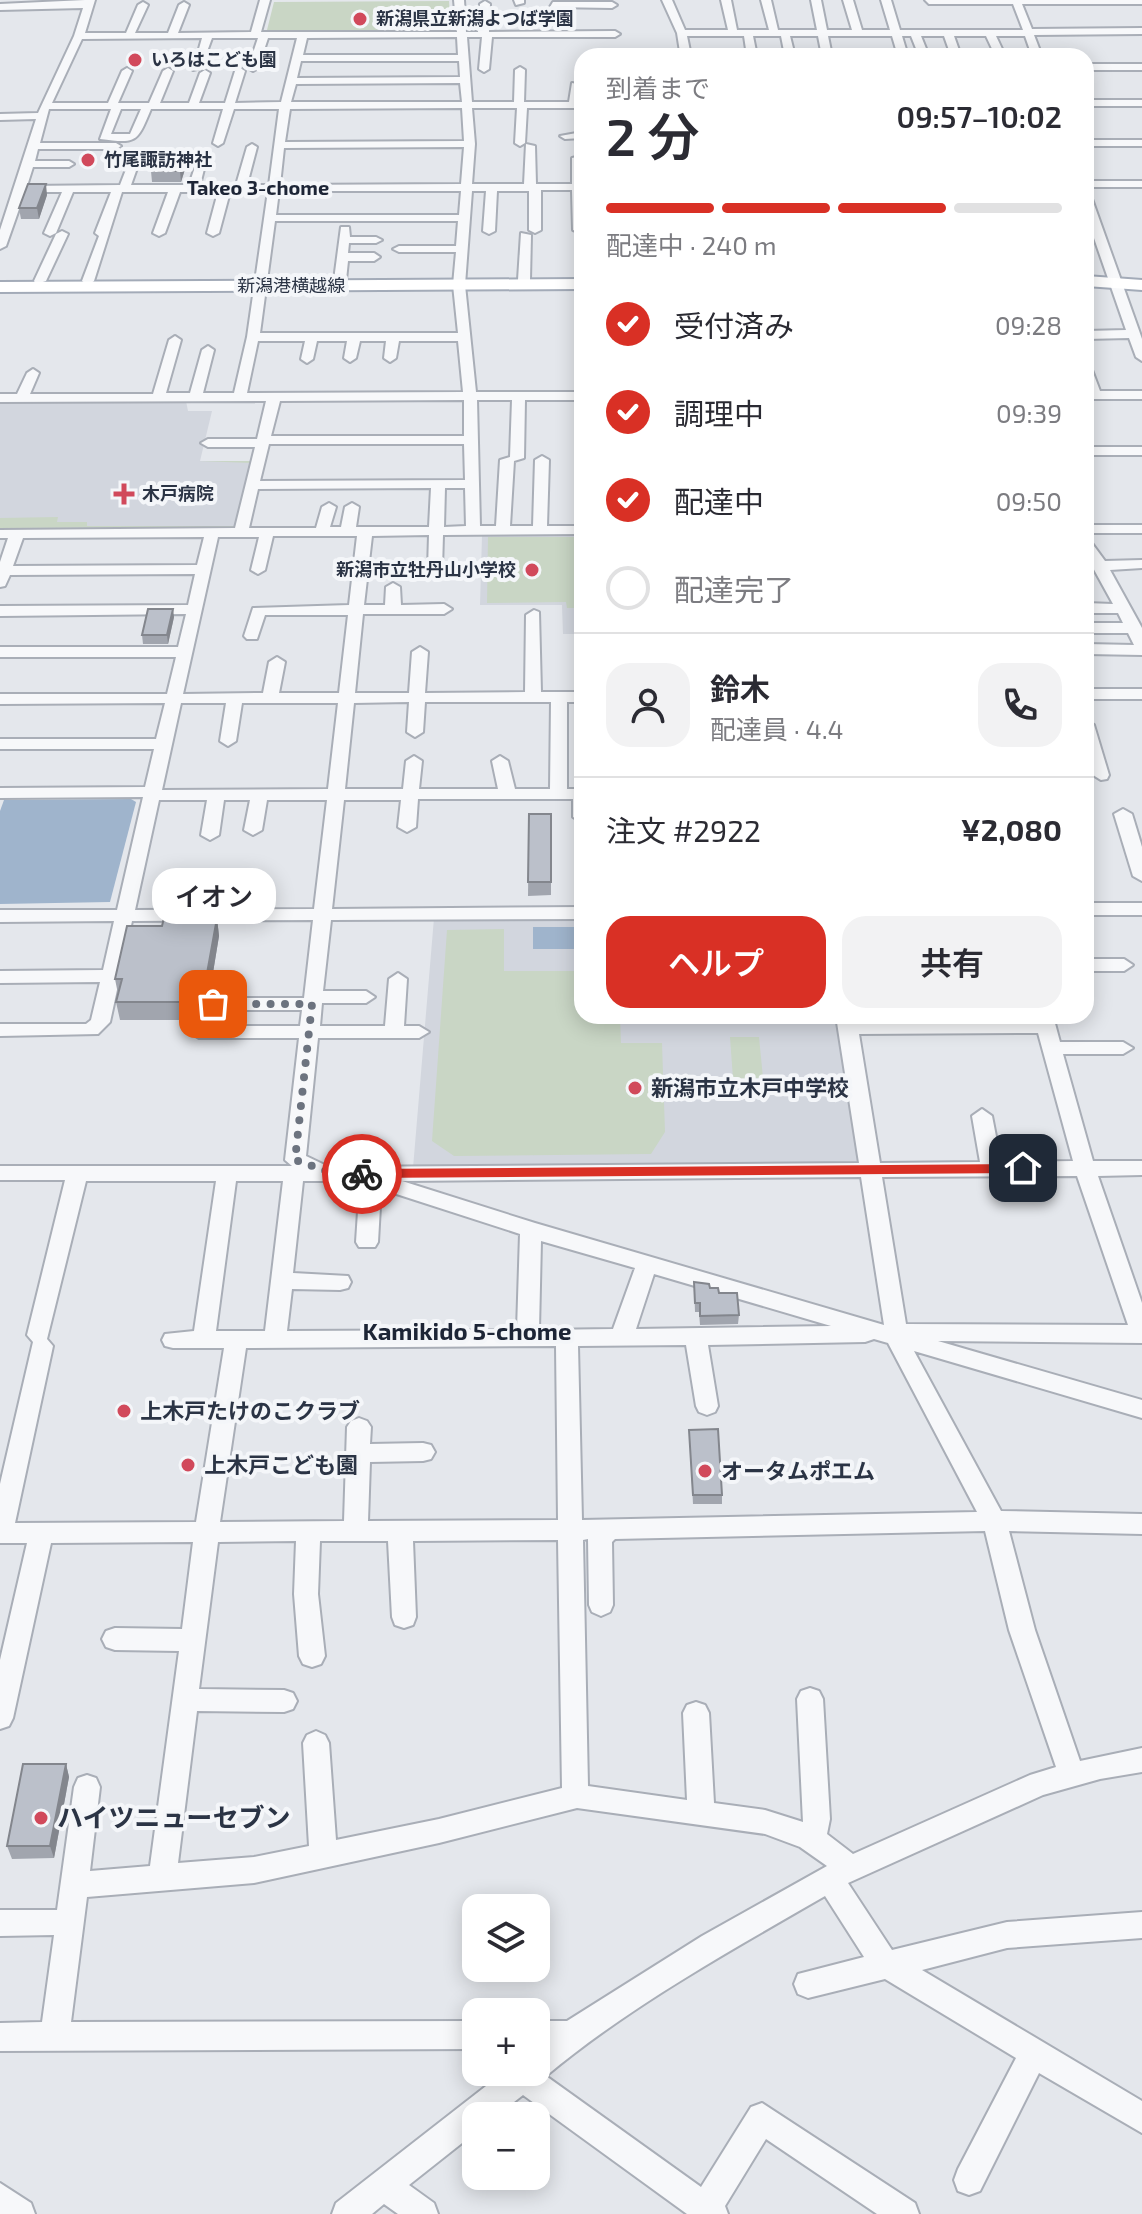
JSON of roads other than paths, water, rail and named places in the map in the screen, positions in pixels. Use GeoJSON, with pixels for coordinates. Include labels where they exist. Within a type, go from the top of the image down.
{"type":"FeatureCollection","features":[{"type":"Feature","properties":{"kind":"main road","name":"新潟港横越線"},"geometry":{"type":"LineString","coordinates":[[0,284],[40,281],[574,282]]}},
{"type":"Feature","properties":{"kind":"main road","name":"新潟港横越線"},"geometry":{"type":"LineString","coordinates":[[0,284],[574,282]]}},
{"type":"Feature","properties":{"kind":"main road"},"geometry":{"type":"LineString","coordinates":[[1094,284],[1142,287]]}},
{"type":"Feature","properties":{"kind":"street"},"geometry":{"type":"LineString","coordinates":[[253,68],[265,0]]}},
{"type":"Feature","properties":{"kind":"street"},"geometry":{"type":"LineString","coordinates":[[459,0],[470,144],[459,282],[470,396],[473,531]]}},
{"type":"Feature","properties":{"kind":"street"},"geometry":{"type":"LineString","coordinates":[[667,0],[682,33],[685,48]]}},
{"type":"Feature","properties":{"kind":"street"},"geometry":{"type":"LineString","coordinates":[[726,0],[733,33]]}},
{"type":"Feature","properties":{"kind":"street"},"geometry":{"type":"LineString","coordinates":[[766,0],[786,48]]}},
{"type":"Feature","properties":{"kind":"street"},"geometry":{"type":"LineString","coordinates":[[816,0],[825,48]]}},
{"type":"Feature","properties":{"kind":"street"},"geometry":{"type":"LineString","coordinates":[[848,0],[858,33]]}},
{"type":"Feature","properties":{"kind":"street"},"geometry":{"type":"LineString","coordinates":[[886,0],[901,48]]}},
{"type":"Feature","properties":{"kind":"street"},"geometry":{"type":"LineString","coordinates":[[1080,0],[1086,11]]}},
{"type":"Feature","properties":{"kind":"street"},"geometry":{"type":"LineString","coordinates":[[929,1],[1142,1]]}},
{"type":"Feature","properties":{"kind":"street"},"geometry":{"type":"LineString","coordinates":[[1016,1],[1034,48]]}},
{"type":"Feature","properties":{"kind":"street"},"geometry":{"type":"LineString","coordinates":[[0,7],[90,2],[79,36],[44,111],[0,246]]}},
{"type":"Feature","properties":{"kind":"street"},"geometry":{"type":"LineString","coordinates":[[79,36],[175,39],[208,36],[525,34],[615,40],[611,2],[553,5]]}},
{"type":"Feature","properties":{"kind":"street"},"geometry":{"type":"LineString","coordinates":[[484,69],[485,4]]}},
{"type":"Feature","properties":{"kind":"street"},"geometry":{"type":"LineString","coordinates":[[129,36],[143,5]]}},
{"type":"Feature","properties":{"kind":"street"},"geometry":{"type":"LineString","coordinates":[[175,39],[184,5]]}},
{"type":"Feature","properties":{"kind":"street"},"geometry":{"type":"LineString","coordinates":[[525,34],[526,21]]}},
{"type":"Feature","properties":{"kind":"street"},"geometry":{"type":"LineString","coordinates":[[682,33],[915,33],[927,28],[948,33],[990,33],[1095,26],[1118,36],[1142,31]]}},
{"type":"Feature","properties":{"kind":"street"},"geometry":{"type":"LineString","coordinates":[[748,33],[751,48]]}},
{"type":"Feature","properties":{"kind":"street"},"geometry":{"type":"LineString","coordinates":[[915,33],[921,48]]}},
{"type":"Feature","properties":{"kind":"street"},"geometry":{"type":"LineString","coordinates":[[948,33],[953,48]]}},
{"type":"Feature","properties":{"kind":"street"},"geometry":{"type":"LineString","coordinates":[[990,33],[997,48]]}},
{"type":"Feature","properties":{"kind":"street"},"geometry":{"type":"LineString","coordinates":[[240,397],[253,337],[285,106],[303,35]]}},
{"type":"Feature","properties":{"kind":"street"},"geometry":{"type":"LineString","coordinates":[[193,106],[208,36]]}},
{"type":"Feature","properties":{"kind":"street"},"geometry":{"type":"LineString","coordinates":[[297,58],[462,58]]}},
{"type":"Feature","properties":{"kind":"street"},"geometry":{"type":"LineString","coordinates":[[354,145],[358,114],[354,82],[358,58]]}},
{"type":"Feature","properties":{"kind":"street"},"geometry":{"type":"LineString","coordinates":[[1094,64],[1142,67]]}},
{"type":"Feature","properties":{"kind":"street"},"geometry":{"type":"LineString","coordinates":[[88,281],[134,145],[168,66]]}},
{"type":"Feature","properties":{"kind":"street"},"geometry":{"type":"LineString","coordinates":[[520,70],[520,105],[532,187],[524,280]]}},
{"type":"Feature","properties":{"kind":"street"},"geometry":{"type":"LineString","coordinates":[[127,71],[104,137],[134,145]]}},
{"type":"Feature","properties":{"kind":"street"},"geometry":{"type":"LineString","coordinates":[[218,143],[240,71]]}},
{"type":"Feature","properties":{"kind":"street"},"geometry":{"type":"LineString","coordinates":[[1094,71],[1100,80]]}},
{"type":"Feature","properties":{"kind":"street"},"geometry":{"type":"LineString","coordinates":[[292,81],[354,82],[379,86],[464,80]]}},
{"type":"Feature","properties":{"kind":"street"},"geometry":{"type":"LineString","coordinates":[[419,109],[425,81]]}},
{"type":"Feature","properties":{"kind":"street"},"geometry":{"type":"LineString","coordinates":[[1094,103],[1142,103]]}},
{"type":"Feature","properties":{"kind":"street"},"geometry":{"type":"LineString","coordinates":[[0,117],[115,106],[285,106],[358,114],[465,105],[574,105]]}},
{"type":"Feature","properties":{"kind":"street"},"geometry":{"type":"LineString","coordinates":[[411,148],[418,134],[415,132]]}},
{"type":"Feature","properties":{"kind":"street"},"geometry":{"type":"LineString","coordinates":[[565,136],[574,135]]}},
{"type":"Feature","properties":{"kind":"street"},"geometry":{"type":"LineString","coordinates":[[1094,143],[1142,143]]}},
{"type":"Feature","properties":{"kind":"street"},"geometry":{"type":"LineString","coordinates":[[280,145],[323,149],[354,145],[411,148],[470,144]]}},
{"type":"Feature","properties":{"kind":"street"},"geometry":{"type":"LineString","coordinates":[[447,160],[448,145]]}},
{"type":"Feature","properties":{"kind":"street"},"geometry":{"type":"LineString","coordinates":[[34,146],[94,151],[116,146]]}},
{"type":"Feature","properties":{"kind":"street"},"geometry":{"type":"LineString","coordinates":[[241,188],[252,147]]}},
{"type":"Feature","properties":{"kind":"street"},"geometry":{"type":"LineString","coordinates":[[161,155],[204,155],[193,189]]}},
{"type":"Feature","properties":{"kind":"street"},"geometry":{"type":"LineString","coordinates":[[29,164],[69,164]]}},
{"type":"Feature","properties":{"kind":"street"},"geometry":{"type":"LineString","coordinates":[[22,184],[60,179]]}},
{"type":"Feature","properties":{"kind":"street"},"geometry":{"type":"LineString","coordinates":[[22,184],[69,189],[193,189],[315,183],[370,202],[466,212]]}},
{"type":"Feature","properties":{"kind":"street"},"geometry":{"type":"LineString","coordinates":[[1094,184],[1142,184]]}},
{"type":"Feature","properties":{"kind":"street"},"geometry":{"type":"LineString","coordinates":[[271,212],[370,202],[466,187],[574,187]]}},
{"type":"Feature","properties":{"kind":"street"},"geometry":{"type":"LineString","coordinates":[[489,231],[492,187]]}},
{"type":"Feature","properties":{"kind":"street"},"geometry":{"type":"LineString","coordinates":[[213,233],[225,188]]}},
{"type":"Feature","properties":{"kind":"street"},"geometry":{"type":"LineString","coordinates":[[40,281],[69,189]]}},
{"type":"Feature","properties":{"kind":"street"},"geometry":{"type":"LineString","coordinates":[[159,233],[175,189]]}},
{"type":"Feature","properties":{"kind":"street"},"geometry":{"type":"LineString","coordinates":[[340,280],[344,235],[376,240]]}},
{"type":"Feature","properties":{"kind":"street"},"geometry":{"type":"LineString","coordinates":[[1094,237],[1137,335],[1142,357]]}},
{"type":"Feature","properties":{"kind":"street"},"geometry":{"type":"LineString","coordinates":[[399,249],[462,249]]}},
{"type":"Feature","properties":{"kind":"street"},"geometry":{"type":"LineString","coordinates":[[342,257],[374,257]]}},
{"type":"Feature","properties":{"kind":"street"},"geometry":{"type":"LineString","coordinates":[[1094,331],[1137,335]]}},
{"type":"Feature","properties":{"kind":"street"},"geometry":{"type":"LineString","coordinates":[[253,337],[464,337]]}},
{"type":"Feature","properties":{"kind":"street"},"geometry":{"type":"LineString","coordinates":[[307,359],[312,337]]}},
{"type":"Feature","properties":{"kind":"street"},"geometry":{"type":"LineString","coordinates":[[350,358],[354,337]]}},
{"type":"Feature","properties":{"kind":"street"},"geometry":{"type":"LineString","coordinates":[[390,358],[393,337]]}},
{"type":"Feature","properties":{"kind":"street"},"geometry":{"type":"LineString","coordinates":[[158,398],[175,340]]}},
{"type":"Feature","properties":{"kind":"street"},"geometry":{"type":"LineString","coordinates":[[196,397],[208,350]]}},
{"type":"Feature","properties":{"kind":"street"},"geometry":{"type":"LineString","coordinates":[[22,398],[33,373]]}},
{"type":"Feature","properties":{"kind":"street"},"geometry":{"type":"LineString","coordinates":[[1094,395],[1142,395]]}},
{"type":"Feature","properties":{"kind":"street"},"geometry":{"type":"LineString","coordinates":[[503,530],[519,396]]}},
{"type":"Feature","properties":{"kind":"street"},"geometry":{"type":"LineString","coordinates":[[0,398],[574,396]]}},
{"type":"Feature","properties":{"kind":"street"},"geometry":{"type":"LineString","coordinates":[[241,532],[274,397]]}},
{"type":"Feature","properties":{"kind":"street"},"geometry":{"type":"LineString","coordinates":[[208,443],[471,440]]}},
{"type":"Feature","properties":{"kind":"street"},"geometry":{"type":"LineString","coordinates":[[1094,451],[1142,451]]}},
{"type":"Feature","properties":{"kind":"street"},"geometry":{"type":"LineString","coordinates":[[540,530],[542,460]]}},
{"type":"Feature","properties":{"kind":"street"},"geometry":{"type":"LineString","coordinates":[[435,569],[438,484]]}},
{"type":"Feature","properties":{"kind":"street"},"geometry":{"type":"LineString","coordinates":[[253,485],[471,484]]}},
{"type":"Feature","properties":{"kind":"street"},"geometry":{"type":"LineString","coordinates":[[322,531],[329,507]]}},
{"type":"Feature","properties":{"kind":"street"},"geometry":{"type":"LineString","coordinates":[[348,531],[352,507]]}},
{"type":"Feature","properties":{"kind":"street"},"geometry":{"type":"LineString","coordinates":[[1094,529],[1142,529]]}},
{"type":"Feature","properties":{"kind":"street"},"geometry":{"type":"LineString","coordinates":[[0,534],[574,530]]}},
{"type":"Feature","properties":{"kind":"street"},"geometry":{"type":"LineString","coordinates":[[332,1173],[295,1160],[365,531]]}},
{"type":"Feature","properties":{"kind":"street"},"geometry":{"type":"LineString","coordinates":[[0,1030],[91,1030],[100,1022],[212,532]]}},
{"type":"Feature","properties":{"kind":"street"},"geometry":{"type":"LineString","coordinates":[[258,570],[267,532]]}},
{"type":"Feature","properties":{"kind":"street"},"geometry":{"type":"LineString","coordinates":[[17,534],[2,577],[203,569]]}},
{"type":"Feature","properties":{"kind":"street"},"geometry":{"type":"LineString","coordinates":[[1094,649],[1142,647],[1123,608],[1096,568],[1142,564]]}},
{"type":"Feature","properties":{"kind":"street"},"geometry":{"type":"LineString","coordinates":[[393,587],[393,610]]}},
{"type":"Feature","properties":{"kind":"street"},"geometry":{"type":"LineString","coordinates":[[1094,608],[1142,607]]}},
{"type":"Feature","properties":{"kind":"street"},"geometry":{"type":"LineString","coordinates":[[0,611],[193,609]]}},
{"type":"Feature","properties":{"kind":"street"},"geometry":{"type":"LineString","coordinates":[[252,636],[258,611],[444,609]]}},
{"type":"Feature","properties":{"kind":"street"},"geometry":{"type":"LineString","coordinates":[[533,697],[534,615]]}},
{"type":"Feature","properties":{"kind":"street"},"geometry":{"type":"LineString","coordinates":[[1094,628],[1134,628]]}},
{"type":"Feature","properties":{"kind":"street"},"geometry":{"type":"LineString","coordinates":[[0,652],[184,652]]}},
{"type":"Feature","properties":{"kind":"street"},"geometry":{"type":"LineString","coordinates":[[415,732],[420,652]]}},
{"type":"Feature","properties":{"kind":"street"},"geometry":{"type":"LineString","coordinates":[[270,698],[277,662]]}},
{"type":"Feature","properties":{"kind":"street"},"geometry":{"type":"LineString","coordinates":[[1094,694],[1142,694]]}},
{"type":"Feature","properties":{"kind":"street"},"geometry":{"type":"LineString","coordinates":[[558,795],[559,697]]}},
{"type":"Feature","properties":{"kind":"street"},"geometry":{"type":"LineString","coordinates":[[0,699],[574,697]]}},
{"type":"Feature","properties":{"kind":"street"},"geometry":{"type":"LineString","coordinates":[[228,741],[235,698]]}},
{"type":"Feature","properties":{"kind":"street"},"geometry":{"type":"LineString","coordinates":[[0,744],[163,744]]}},
{"type":"Feature","properties":{"kind":"street"},"geometry":{"type":"LineString","coordinates":[[1094,752],[1101,775]]}},
{"type":"Feature","properties":{"kind":"street"},"geometry":{"type":"LineString","coordinates":[[407,827],[414,761]]}},
{"type":"Feature","properties":{"kind":"street"},"geometry":{"type":"LineString","coordinates":[[500,761],[508,795]]}},
{"type":"Feature","properties":{"kind":"street"},"geometry":{"type":"LineString","coordinates":[[0,793],[216,796],[574,794]]}},
{"type":"Feature","properties":{"kind":"street"},"geometry":{"type":"LineString","coordinates":[[210,835],[216,796]]}},
{"type":"Feature","properties":{"kind":"street"},"geometry":{"type":"LineString","coordinates":[[253,830],[259,796]]}},
{"type":"Feature","properties":{"kind":"street"},"geometry":{"type":"LineString","coordinates":[[1123,814],[1142,876]]}},
{"type":"Feature","properties":{"kind":"street"},"geometry":{"type":"LineString","coordinates":[[1094,909],[1142,909]]}},
{"type":"Feature","properties":{"kind":"street"},"geometry":{"type":"LineString","coordinates":[[0,916],[574,913]]}},
{"type":"Feature","properties":{"kind":"street"},"geometry":{"type":"LineString","coordinates":[[1094,965],[1124,965]]}},
{"type":"Feature","properties":{"kind":"street"},"geometry":{"type":"LineString","coordinates":[[0,977],[110,976]]}},
{"type":"Feature","properties":{"kind":"street"},"geometry":{"type":"LineString","coordinates":[[394,1032],[398,979]]}},
{"type":"Feature","properties":{"kind":"street"},"geometry":{"type":"LineString","coordinates":[[213,1004],[366,997]]}},
{"type":"Feature","properties":{"kind":"street"},"geometry":{"type":"LineString","coordinates":[[846,1024],[893,1335],[994,1521],[1022,1630],[1071,1774]]}},
{"type":"Feature","properties":{"kind":"street"},"geometry":{"type":"LineString","coordinates":[[173,1340],[979,1333],[1142,1335],[1085,1168],[1045,1024]]}},
{"type":"Feature","properties":{"kind":"street"},"geometry":{"type":"LineString","coordinates":[[199,1032],[419,1032]]}},
{"type":"Feature","properties":{"kind":"street"},"geometry":{"type":"LineString","coordinates":[[1052,1048],[1123,1048]]}},
{"type":"Feature","properties":{"kind":"street"},"geometry":{"type":"LineString","coordinates":[[982,1116],[992,1169]]}},
{"type":"Feature","properties":{"kind":"street"},"geometry":{"type":"LineString","coordinates":[[0,1173],[368,1175],[1142,1168]]}},
{"type":"Feature","properties":{"kind":"street"},"geometry":{"type":"LineString","coordinates":[[77,1173],[0,1533],[568,1530],[994,1521],[1142,1524]]}},
{"type":"Feature","properties":{"kind":"street"},"geometry":{"type":"LineString","coordinates":[[204,1340],[227,1173]]}},
{"type":"Feature","properties":{"kind":"street"},"geometry":{"type":"LineString","coordinates":[[275,1340],[294,1173]]}},
{"type":"Feature","properties":{"kind":"street"},"geometry":{"type":"LineString","coordinates":[[368,1175],[412,1193],[531,1230],[1142,1409]]}},
{"type":"Feature","properties":{"kind":"street"},"geometry":{"type":"LineString","coordinates":[[367,1242],[368,1175]]}},
{"type":"Feature","properties":{"kind":"street"},"geometry":{"type":"LineString","coordinates":[[528,1338],[531,1230]]}},
{"type":"Feature","properties":{"kind":"street"},"geometry":{"type":"LineString","coordinates":[[622,1336],[647,1264]]}},
{"type":"Feature","properties":{"kind":"street"},"geometry":{"type":"LineString","coordinates":[[282,1281],[340,1282]]}},
{"type":"Feature","properties":{"kind":"street"},"geometry":{"type":"LineString","coordinates":[[971,1360],[979,1333]]}},
{"type":"Feature","properties":{"kind":"street"},"geometry":{"type":"LineString","coordinates":[[696,1336],[707,1406]]}},
{"type":"Feature","properties":{"kind":"street"},"geometry":{"type":"LineString","coordinates":[[567,1338],[573,1784],[580,1795],[585,1799],[765,1822],[813,1838],[839,1873],[857,1924],[886,1964],[1142,2118]]}},
{"type":"Feature","properties":{"kind":"street"},"geometry":{"type":"LineString","coordinates":[[162,1880],[192,1640],[236,1340]]}},
{"type":"Feature","properties":{"kind":"street"},"geometry":{"type":"LineString","coordinates":[[356,1531],[359,1427]]}},
{"type":"Feature","properties":{"kind":"street"},"geometry":{"type":"LineString","coordinates":[[358,1453],[423,1452]]}},
{"type":"Feature","properties":{"kind":"street"},"geometry":{"type":"LineString","coordinates":[[601,1605],[600,1539],[609,1529]]}},
{"type":"Feature","properties":{"kind":"street"},"geometry":{"type":"LineString","coordinates":[[400,1531],[404,1617]]}},
{"type":"Feature","properties":{"kind":"street"},"geometry":{"type":"LineString","coordinates":[[0,1718],[41,1532]]}},
{"type":"Feature","properties":{"kind":"street"},"geometry":{"type":"LineString","coordinates":[[308,1532],[306,1594],[312,1656]]}},
{"type":"Feature","properties":{"kind":"street"},"geometry":{"type":"LineString","coordinates":[[115,1639],[192,1640]]}},
{"type":"Feature","properties":{"kind":"street"},"geometry":{"type":"LineString","coordinates":[[810,1699],[817,1819],[813,1838]]}},
{"type":"Feature","properties":{"kind":"street"},"geometry":{"type":"LineString","coordinates":[[185,1700],[284,1701]]}},
{"type":"Feature","properties":{"kind":"street"},"geometry":{"type":"LineString","coordinates":[[696,1713],[701,1814]]}},
{"type":"Feature","properties":{"kind":"street"},"geometry":{"type":"LineString","coordinates":[[316,1743],[323,1854]]}},
{"type":"Feature","properties":{"kind":"street"},"geometry":{"type":"LineString","coordinates":[[550,2053],[571,2035],[712,1946],[839,1873],[1013,1794],[1071,1774],[1142,1760]]}},
{"type":"Feature","properties":{"kind":"street"},"geometry":{"type":"LineString","coordinates":[[55,2037],[87,1787]]}},
{"type":"Feature","properties":{"kind":"street"},"geometry":{"type":"LineString","coordinates":[[74,1885],[254,1870],[439,1831],[580,1795]]}},
{"type":"Feature","properties":{"kind":"street"},"geometry":{"type":"LineString","coordinates":[[0,1923],[55,1922]]}},
{"type":"Feature","properties":{"kind":"street"},"geometry":{"type":"LineString","coordinates":[[808,1984],[1007,1935],[1142,1925]]}},
{"type":"Feature","properties":{"kind":"street"},"geometry":{"type":"LineString","coordinates":[[0,2037],[462,2035]]}},
{"type":"Feature","properties":{"kind":"street"},"geometry":{"type":"LineString","coordinates":[[550,2035],[571,2035]]}},
{"type":"Feature","properties":{"kind":"street"},"geometry":{"type":"LineString","coordinates":[[969,2180],[1034,2053]]}},
{"type":"Feature","properties":{"kind":"street"},"geometry":{"type":"LineString","coordinates":[[347,2214],[510,2086]]}},
{"type":"Feature","properties":{"kind":"street"},"geometry":{"type":"LineString","coordinates":[[548,2086],[709,2211],[762,2118],[904,2214]]}},
{"type":"Feature","properties":{"kind":"street"},"geometry":{"type":"LineString","coordinates":[[384,2185],[423,2214]]}},
{"type":"Feature","properties":{"kind":"street"},"geometry":{"type":"LineString","coordinates":[[0,2198],[20,2214]]}},
{"type":"Feature","properties":{"kind":"water"},"geometry":{"type":"Polygon","coordinates":[[[131,799],[136,802],[110,902],[0,904],[0,811],[4,800],[131,799]]]}},
{"type":"Feature","properties":{"kind":"water"},"geometry":{"type":"Polygon","coordinates":[[[533,927],[574,927],[574,949],[533,949],[533,927]]]}},
{"type":"Feature","properties":{"kind":"place","name":"新潟県立新潟よつば学園"},"geometry":{"type":"Point","coordinates":[360,19]}},
{"type":"Feature","properties":{"kind":"place","name":"いろはこども園"},"geometry":{"type":"Point","coordinates":[135,60]}},
{"type":"Feature","properties":{"kind":"place","name":"竹尾諏訪神社"},"geometry":{"type":"Point","coordinates":[88,160]}},
{"type":"Feature","properties":{"kind":"place","name":"木戸病院"},"geometry":{"type":"Point","coordinates":[124,494]}},
{"type":"Feature","properties":{"kind":"place","name":"新潟市立牡丹山小学校"},"geometry":{"type":"Point","coordinates":[532,570]}},
{"type":"Feature","properties":{"kind":"place","name":"イオン"},"geometry":{"type":"Point","coordinates":[213,1004]}},
{"type":"Feature","properties":{"kind":"place","name":"新潟市立木戸中学校"},"geometry":{"type":"Point","coordinates":[635,1088]}},
{"type":"Feature","properties":{"kind":"place","name":"上木戸たけのこクラブ"},"geometry":{"type":"Point","coordinates":[124,1411]}},
{"type":"Feature","properties":{"kind":"place","name":"上木戸こども園"},"geometry":{"type":"Point","coordinates":[188,1465]}},
{"type":"Feature","properties":{"kind":"place","name":"オータムポエム"},"geometry":{"type":"Point","coordinates":[705,1471]}},
{"type":"Feature","properties":{"kind":"place","name":"ハイツニューセブン"},"geometry":{"type":"Point","coordinates":[41,1818]}},
{"type":"Feature","properties":{"kind":"district","name":"Takeo 3-chome"},"geometry":{"type":"Point","coordinates":[258,188]}},
{"type":"Feature","properties":{"kind":"district","name":"Kamikido 5-chome"},"geometry":{"type":"Point","coordinates":[467,1332]}}]}
